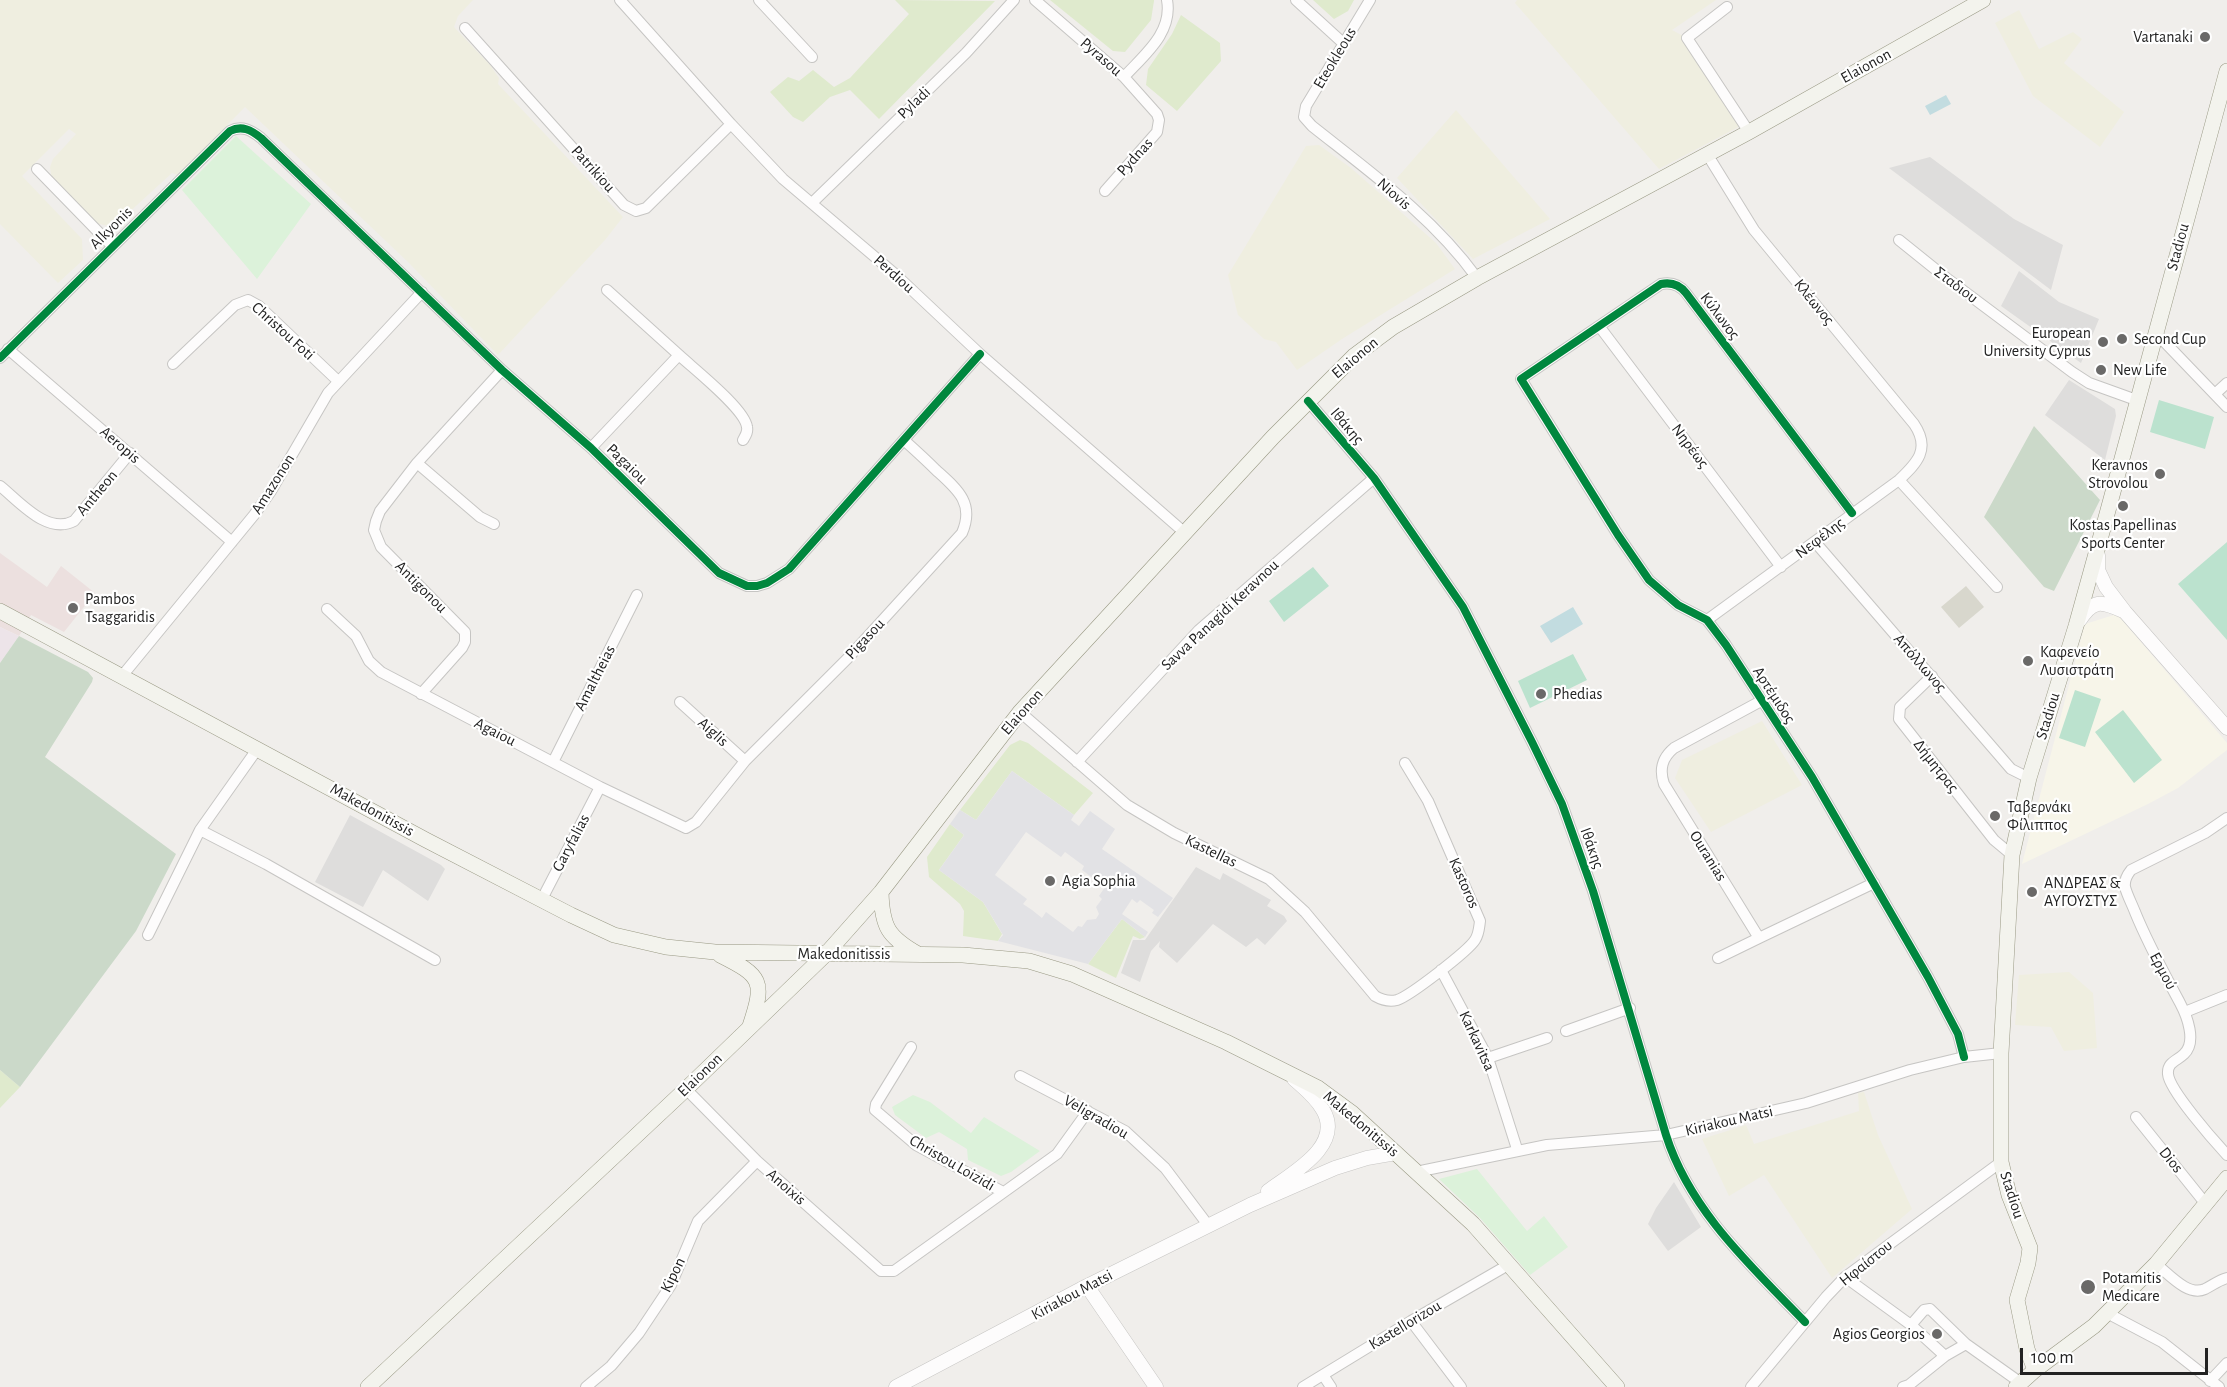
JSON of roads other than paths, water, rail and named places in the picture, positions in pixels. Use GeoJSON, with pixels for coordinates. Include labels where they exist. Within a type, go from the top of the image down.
{"type":"FeatureCollection","features":[{"type":"Feature","properties":{"kind":"main road","name":"Elaionon"},"geometry":{"type":"LineString","coordinates":[[368,1387],[686,1089],[826,954],[881,892],[1020,712],[1185,532],[1341,368],[1378,338],[1477,278],[1749,132],[1983,0]]}},
{"type":"Feature","properties":{"kind":"main road","name":"Stadiou"},"geometry":{"type":"LineString","coordinates":[[2035,1370],[2027,1349],[2017,1300],[2030,1248],[2009,1195],[2001,1162],[2001,1053],[2012,855],[2029,778],[2076,626],[2226,79]]}},
{"type":"Feature","properties":{"kind":"main road","name":"Makedonitissis"},"geometry":{"type":"LineString","coordinates":[[0,611],[426,840],[614,934],[666,948],[715,952],[920,954],[995,957],[1029,961],[1072,974],[1216,1038],[1318,1088],[1339,1102],[1473,1224],[1615,1386]]}},
{"type":"Feature","properties":{"kind":"main road"},"geometry":{"type":"LineString","coordinates":[[881,892],[883,917],[889,932],[897,941],[920,954]]}},
{"type":"Feature","properties":{"kind":"main road"},"geometry":{"type":"LineString","coordinates":[[715,952],[744,967],[756,979],[758,999],[749,1029]]}},
{"type":"Feature","properties":{"kind":"main road"},"geometry":{"type":"LineString","coordinates":[[2018,1385],[2094,1326],[2156,1264],[2227,1179]]}},
{"type":"Feature","properties":{"kind":"street","name":"Perdiou"},"geometry":{"type":"LineString","coordinates":[[620,0],[731,124],[783,178],[895,274],[980,354],[1185,532]]}},
{"type":"Feature","properties":{"kind":"street"},"geometry":{"type":"LineString","coordinates":[[759,0],[812,57]]}},
{"type":"Feature","properties":{"kind":"street","name":"Pyladi"},"geometry":{"type":"LineString","coordinates":[[812,203],[966,53],[1014,0]]}},
{"type":"Feature","properties":{"kind":"street","name":"Pyrasou"},"geometry":{"type":"LineString","coordinates":[[1035,0],[1124,77],[1154,109],[1159,120]]}},
{"type":"Feature","properties":{"kind":"street"},"geometry":{"type":"LineString","coordinates":[[1124,77],[1160,38],[1167,24],[1169,9],[1167,0]]}},
{"type":"Feature","properties":{"kind":"street"},"geometry":{"type":"LineString","coordinates":[[1296,0],[1343,43]]}},
{"type":"Feature","properties":{"kind":"street","name":"Eteokleous"},"geometry":{"type":"LineString","coordinates":[[1304,117],[1306,106],[1370,0]]}},
{"type":"Feature","properties":{"kind":"street"},"geometry":{"type":"LineString","coordinates":[[1727,7],[1687,38],[1749,132]]}},
{"type":"Feature","properties":{"kind":"street","name":"Patrikiou"},"geometry":{"type":"LineString","coordinates":[[465,28],[624,205],[636,211],[646,208],[731,124]]}},
{"type":"Feature","properties":{"kind":"street","name":"Niovis"},"geometry":{"type":"LineString","coordinates":[[1304,117],[1449,243],[1477,278]]}},
{"type":"Feature","properties":{"kind":"street","name":"Pydnas"},"geometry":{"type":"LineString","coordinates":[[1105,192],[1157,132],[1159,120]]}},
{"type":"Feature","properties":{"kind":"street","name":"Alkyonis"},"geometry":{"type":"LineString","coordinates":[[0,358],[230,131],[246,128]]}},
{"type":"Feature","properties":{"kind":"street","name":"Pagaiou"},"geometry":{"type":"LineString","coordinates":[[246,128],[261,138],[502,370],[591,448],[719,573],[747,586],[767,583],[789,569],[980,354]]}},
{"type":"Feature","properties":{"kind":"street","name":"Κλέωνος"},"geometry":{"type":"LineString","coordinates":[[1707,154],[1754,230],[1914,424],[1919,431],[1922,447]]}},
{"type":"Feature","properties":{"kind":"street"},"geometry":{"type":"LineString","coordinates":[[37,169],[112,246]]}},
{"type":"Feature","properties":{"kind":"street","name":"Σταδιου"},"geometry":{"type":"LineString","coordinates":[[1899,240],[2072,372],[2089,383],[2139,401]]}},
{"type":"Feature","properties":{"kind":"street","name":"Κύλωνος"},"geometry":{"type":"LineString","coordinates":[[1521,379],[1661,284],[1672,283],[1682,288],[1852,513]]}},
{"type":"Feature","properties":{"kind":"street"},"geometry":{"type":"LineString","coordinates":[[607,290],[736,407],[747,424],[748,433],[743,440]]}},
{"type":"Feature","properties":{"kind":"street","name":"Amazonon"},"geometry":{"type":"LineString","coordinates":[[122,676],[271,491],[328,393],[422,292]]}},
{"type":"Feature","properties":{"kind":"street","name":"Christou Foti"},"geometry":{"type":"LineString","coordinates":[[173,364],[235,305],[248,300],[259,306],[338,381]]}},
{"type":"Feature","properties":{"kind":"street","name":"Νηρέως"},"geometry":{"type":"LineString","coordinates":[[1599,326],[1781,567]]}},
{"type":"Feature","properties":{"kind":"street"},"geometry":{"type":"LineString","coordinates":[[2155,333],[2227,407]]}},
{"type":"Feature","properties":{"kind":"street","name":"Aeropis"},"geometry":{"type":"LineString","coordinates":[[8,349],[232,542]]}},
{"type":"Feature","properties":{"kind":"street"},"geometry":{"type":"LineString","coordinates":[[591,448],[679,355]]}},
{"type":"Feature","properties":{"kind":"street"},"geometry":{"type":"LineString","coordinates":[[494,524],[480,517],[417,464],[502,370]]}},
{"type":"Feature","properties":{"kind":"street","name":"Αρτέμιδος"},"geometry":{"type":"LineString","coordinates":[[1521,379],[1618,535],[1649,580],[1678,605],[1707,620],[1726,645],[1812,777],[1874,883],[1958,1034],[1964,1057]]}},
{"type":"Feature","properties":{"kind":"street"},"geometry":{"type":"LineString","coordinates":[[2215,394],[2227,383]]}},
{"type":"Feature","properties":{"kind":"street","name":"Ιθάκης"},"geometry":{"type":"LineString","coordinates":[[1308,401],[1374,478],[1463,607],[1562,804],[1593,891],[1630,1008],[1666,1135],[1679,1170],[1721,1232],[1806,1322]]}},
{"type":"Feature","properties":{"kind":"street","name":"Pigasou"},"geometry":{"type":"LineString","coordinates":[[686,828],[696,822],[746,761],[848,658],[962,533],[967,522],[967,508],[959,490],[905,441]]}},
{"type":"Feature","properties":{"kind":"street","name":"Νεφέλης"},"geometry":{"type":"LineString","coordinates":[[1707,620],[1899,480],[1915,465],[1922,447]]}},
{"type":"Feature","properties":{"kind":"street","name":"Antheon"},"geometry":{"type":"LineString","coordinates":[[0,486],[45,522],[60,526],[74,521],[130,453]]}},
{"type":"Feature","properties":{"kind":"street","name":"Antigonou"},"geometry":{"type":"LineString","coordinates":[[417,464],[380,511],[376,521],[377,538],[381,547],[458,623],[465,635],[462,648],[421,694]]}},
{"type":"Feature","properties":{"kind":"street","name":"Savva Panagidi Keravnou"},"geometry":{"type":"LineString","coordinates":[[1077,762],[1199,630],[1374,478]]}},
{"type":"Feature","properties":{"kind":"street"},"geometry":{"type":"LineString","coordinates":[[1899,480],[1997,587]]}},
{"type":"Feature","properties":{"kind":"street","name":"Απόλλωνος"},"geometry":{"type":"LineString","coordinates":[[1815,542],[2011,769],[2029,778]]}},
{"type":"Feature","properties":{"kind":"street"},"geometry":{"type":"LineString","coordinates":[[2099,544],[2100,577],[2125,612],[2227,728]]}},
{"type":"Feature","properties":{"kind":"street","name":"Amaltheias"},"geometry":{"type":"LineString","coordinates":[[553,762],[637,595]]}},
{"type":"Feature","properties":{"kind":"street"},"geometry":{"type":"LineString","coordinates":[[2076,626],[2085,612],[2097,604],[2109,605],[2125,612]]}},
{"type":"Feature","properties":{"kind":"street","name":"Agaiou"},"geometry":{"type":"LineString","coordinates":[[327,609],[356,636],[375,668],[600,787],[686,828]]}},
{"type":"Feature","properties":{"kind":"street","name":"Δήμητρας"},"geometry":{"type":"LineString","coordinates":[[1932,676],[1900,707],[1899,719],[1994,840],[2012,855]]}},
{"type":"Feature","properties":{"kind":"street","name":"Ouranias"},"geometry":{"type":"LineString","coordinates":[[1759,938],[1664,784],[1661,768],[1664,760],[1674,748],[1761,701]]}},
{"type":"Feature","properties":{"kind":"street","name":"Aiglis"},"geometry":{"type":"LineString","coordinates":[[680,702],[746,761]]}},
{"type":"Feature","properties":{"kind":"street","name":"Kastellas"},"geometry":{"type":"LineString","coordinates":[[1020,712],[1127,805],[1174,833],[1269,879],[1305,912],[1374,996],[1388,1001]]}},
{"type":"Feature","properties":{"kind":"street"},"geometry":{"type":"LineString","coordinates":[[148,935],[200,830],[258,748]]}},
{"type":"Feature","properties":{"kind":"street","name":"Kastoros"},"geometry":{"type":"LineString","coordinates":[[1388,1001],[1401,998],[1441,970],[1475,941],[1480,921],[1428,801],[1405,764]]}},
{"type":"Feature","properties":{"kind":"street","name":"Garyfalias"},"geometry":{"type":"LineString","coordinates":[[542,899],[600,787]]}},
{"type":"Feature","properties":{"kind":"street","name":"Ερμού"},"geometry":{"type":"LineString","coordinates":[[2227,818],[2205,833],[2131,870],[2125,880],[2125,886],[2146,939],[2185,1012],[2190,1043],[2185,1054],[2170,1064],[2169,1080],[2202,1128],[2227,1155]]}},
{"type":"Feature","properties":{"kind":"street"},"geometry":{"type":"LineString","coordinates":[[200,830],[266,864],[435,960]]}},
{"type":"Feature","properties":{"kind":"street"},"geometry":{"type":"LineString","coordinates":[[1718,958],[1874,883]]}},
{"type":"Feature","properties":{"kind":"street","name":"Karkavitsa"},"geometry":{"type":"LineString","coordinates":[[1441,970],[1488,1058],[1517,1149]]}},
{"type":"Feature","properties":{"kind":"street"},"geometry":{"type":"LineString","coordinates":[[2185,1012],[2227,995]]}},
{"type":"Feature","properties":{"kind":"street"},"geometry":{"type":"LineString","coordinates":[[1566,1031],[1630,1008]]}},
{"type":"Feature","properties":{"kind":"street"},"geometry":{"type":"LineString","coordinates":[[1488,1058],[1547,1038]]}},
{"type":"Feature","properties":{"kind":"street","name":"Christou Loizidi"},"geometry":{"type":"LineString","coordinates":[[911,1047],[876,1104],[875,1110],[916,1145],[1003,1192]]}},
{"type":"Feature","properties":{"kind":"street","name":"Kiriakou Matsi"},"geometry":{"type":"LineString","coordinates":[[1416,1172],[1547,1144],[1666,1135],[1806,1103],[1910,1070],[1964,1057],[2001,1053]]}},
{"type":"Feature","properties":{"kind":"street","name":"Kiriakou Matsi"},"geometry":{"type":"LineString","coordinates":[[1250,1205],[1306,1163],[1324,1141],[1328,1121],[1324,1112],[1310,1094],[1287,1073]]}},
{"type":"Feature","properties":{"kind":"street","name":"Veligradiou"},"geometry":{"type":"LineString","coordinates":[[1020,1076],[1125,1131],[1165,1168],[1208,1225]]}},
{"type":"Feature","properties":{"kind":"street","name":"Anoixis"},"geometry":{"type":"LineString","coordinates":[[686,1089],[757,1161],[881,1271],[894,1271]]}},
{"type":"Feature","properties":{"kind":"street","name":"Christou Loizidi"},"geometry":{"type":"LineString","coordinates":[[894,1271],[1057,1154],[1088,1111]]}},
{"type":"Feature","properties":{"kind":"street","name":"Dios"},"geometry":{"type":"LineString","coordinates":[[2136,1117],[2205,1203]]}},
{"type":"Feature","properties":{"kind":"street","name":"Kiriakou Matsi"},"geometry":{"type":"LineString","coordinates":[[896,1387],[1087,1286],[1250,1205],[1335,1168],[1367,1158],[1396,1153]]}},
{"type":"Feature","properties":{"kind":"street","name":"Kipon"},"geometry":{"type":"LineString","coordinates":[[586,1387],[610,1366],[639,1333],[671,1285],[698,1221],[757,1161]]}},
{"type":"Feature","properties":{"kind":"street","name":"Ηφαίστου"},"geometry":{"type":"LineString","coordinates":[[1751,1387],[1845,1277],[2001,1162]]}},
{"type":"Feature","properties":{"kind":"street"},"geometry":{"type":"LineString","coordinates":[[2156,1264],[2194,1291],[2202,1290],[2227,1278]]}},
{"type":"Feature","properties":{"kind":"street","name":"Kastellorizou"},"geometry":{"type":"LineString","coordinates":[[1303,1387],[1508,1265]]}},
{"type":"Feature","properties":{"kind":"street"},"geometry":{"type":"LineString","coordinates":[[1845,1277],[1911,1325],[1945,1356]]}},
{"type":"Feature","properties":{"kind":"street"},"geometry":{"type":"LineString","coordinates":[[1087,1286],[1154,1386]]}},
{"type":"Feature","properties":{"kind":"street"},"geometry":{"type":"LineString","coordinates":[[1911,1325],[1924,1310],[1930,1309],[1966,1344],[2018,1385]]}},
{"type":"Feature","properties":{"kind":"street"},"geometry":{"type":"LineString","coordinates":[[2107,1313],[2162,1342],[2215,1384],[2227,1363]]}},
{"type":"Feature","properties":{"kind":"street"},"geometry":{"type":"LineString","coordinates":[[1411,1321],[1461,1387]]}},
{"type":"Feature","properties":{"kind":"street"},"geometry":{"type":"LineString","coordinates":[[1903,1387],[1923,1376],[1945,1356],[1954,1353],[1966,1344]]}},
{"type":"Feature","properties":{"kind":"street"},"geometry":{"type":"LineString","coordinates":[[1323,1375],[1331,1387]]}},
{"type":"Feature","properties":{"kind":"water"},"geometry":{"type":"Polygon","coordinates":[[[1946,95],[1951,104],[1930,115],[1925,106],[1946,95]]]}},
{"type":"Feature","properties":{"kind":"water"},"geometry":{"type":"Polygon","coordinates":[[[1573,607],[1583,624],[1551,643],[1540,626],[1573,607]]]}},
{"type":"Feature","properties":{"kind":"place","name":"Vartanaki"},"geometry":{"type":"Point","coordinates":[2205,37]}},
{"type":"Feature","properties":{"kind":"place","name":"Second Cup"},"geometry":{"type":"Point","coordinates":[2122,339]}},
{"type":"Feature","properties":{"kind":"place","name":"European University Cyprus"},"geometry":{"type":"Point","coordinates":[2103,342]}},
{"type":"Feature","properties":{"kind":"place","name":"New Life"},"geometry":{"type":"Point","coordinates":[2101,370]}},
{"type":"Feature","properties":{"kind":"place","name":"Keravnos Strovolou"},"geometry":{"type":"Point","coordinates":[2160,474]}},
{"type":"Feature","properties":{"kind":"place","name":"Kostas Papellinas Sports Center"},"geometry":{"type":"Point","coordinates":[2123,506]}},
{"type":"Feature","properties":{"kind":"place","name":"Pambos Tsaggaridis"},"geometry":{"type":"Point","coordinates":[73,608]}},
{"type":"Feature","properties":{"kind":"place","name":"Καφενείο Λυσιστράτη"},"geometry":{"type":"Point","coordinates":[2028,661]}},
{"type":"Feature","properties":{"kind":"place","name":"Phedias"},"geometry":{"type":"Point","coordinates":[1541,694]}},
{"type":"Feature","properties":{"kind":"place","name":"Ταβερνάκι Φίλιππος"},"geometry":{"type":"Point","coordinates":[1995,816]}},
{"type":"Feature","properties":{"kind":"place","name":"Agia Sophia"},"geometry":{"type":"Point","coordinates":[1050,881]}},
{"type":"Feature","properties":{"kind":"place","name":"ΑΝΔΡΕΑΣ & ΑΥΓΟΥΣΤΥΣ"},"geometry":{"type":"Point","coordinates":[2032,892]}},
{"type":"Feature","properties":{"kind":"place","name":"Potamitis Medicare"},"geometry":{"type":"Point","coordinates":[2088,1287]}},
{"type":"Feature","properties":{"kind":"place","name":"Agios Georgios"},"geometry":{"type":"Point","coordinates":[1937,1334]}}]}
